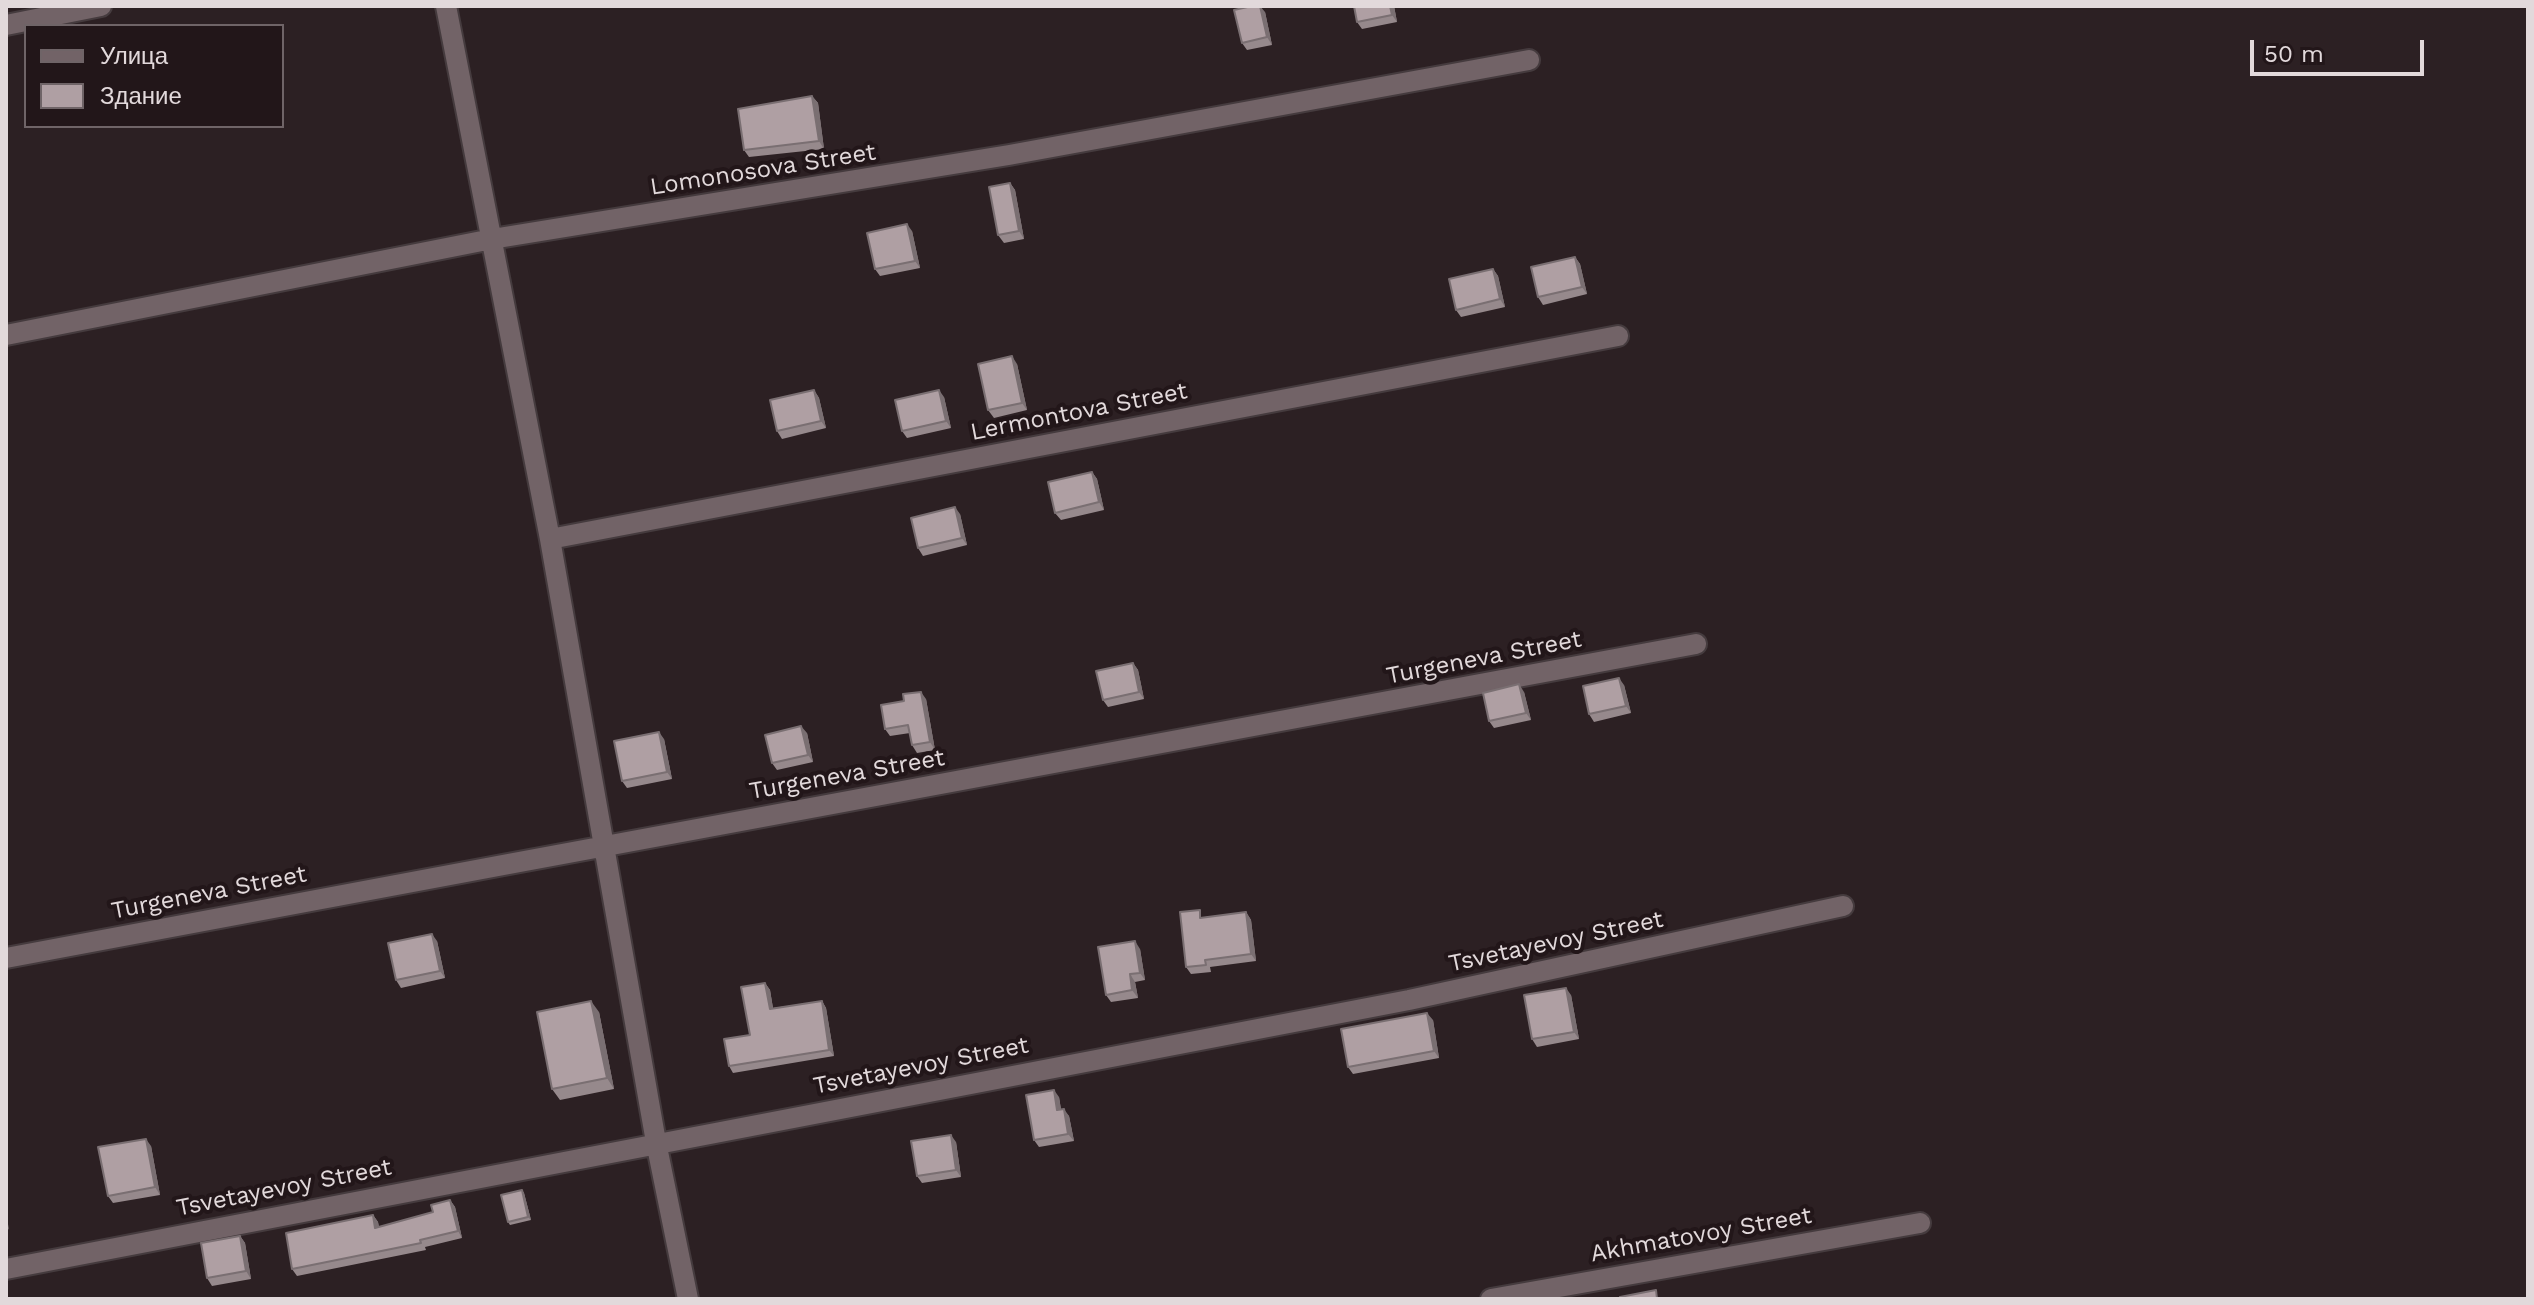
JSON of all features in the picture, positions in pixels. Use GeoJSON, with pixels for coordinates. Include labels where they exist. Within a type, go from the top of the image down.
{"type":"FeatureCollection","features":[{"type":"Feature","properties":{"kind":"street"},"geometry":{"type":"LineString","coordinates":[[6,25],[101,6]]}},
{"type":"Feature","properties":{"kind":"street"},"geometry":{"type":"LineString","coordinates":[[446,6],[550,539],[656,1142],[688,1299]]}},
{"type":"Feature","properties":{"kind":"street","name":"Lomonosova Street"},"geometry":{"type":"LineString","coordinates":[[6,335],[492,239],[994,158],[1529,60]]}},
{"type":"Feature","properties":{"kind":"street","name":"Lermontova Street"},"geometry":{"type":"LineString","coordinates":[[550,539],[1618,336]]}},
{"type":"Feature","properties":{"kind":"street","name":"Turgeneva Street"},"geometry":{"type":"LineString","coordinates":[[6,958],[605,844],[1188,741],[1696,644]]}},
{"type":"Feature","properties":{"kind":"street","name":"Tsvetayevoy Street"},"geometry":{"type":"LineString","coordinates":[[6,1269],[1409,1000],[1843,906]]}},
{"type":"Feature","properties":{"kind":"street","name":"Akhmatovoy Street"},"geometry":{"type":"LineString","coordinates":[[1491,1299],[1920,1223]]}},
{"type":"Feature","properties":{"kind":"building"},"geometry":{"type":"Polygon","coordinates":[[[1260,6],[1267,37],[1242,43],[1234,10],[1260,6]]]}},
{"type":"Feature","properties":{"kind":"building"},"geometry":{"type":"Polygon","coordinates":[[[1354,6],[1390,6],[1392,15],[1357,22],[1354,6]]]}},
{"type":"Feature","properties":{"kind":"building"},"geometry":{"type":"Polygon","coordinates":[[[812,96],[819,141],[744,150],[738,109],[812,96]]]}},
{"type":"Feature","properties":{"kind":"building"},"geometry":{"type":"Polygon","coordinates":[[[1010,183],[1019,231],[998,235],[989,187],[1010,183]]]}},
{"type":"Feature","properties":{"kind":"building"},"geometry":{"type":"Polygon","coordinates":[[[907,224],[915,261],[875,269],[867,233],[907,224]]]}},
{"type":"Feature","properties":{"kind":"building"},"geometry":{"type":"Polygon","coordinates":[[[1575,257],[1582,287],[1538,297],[1531,267],[1575,257]]]}},
{"type":"Feature","properties":{"kind":"building"},"geometry":{"type":"Polygon","coordinates":[[[1493,269],[1500,299],[1456,310],[1449,279],[1493,269]]]}},
{"type":"Feature","properties":{"kind":"building"},"geometry":{"type":"Polygon","coordinates":[[[1012,356],[1022,403],[988,410],[978,364],[1012,356]]]}},
{"type":"Feature","properties":{"kind":"building"},"geometry":{"type":"Polygon","coordinates":[[[814,390],[821,421],[777,431],[770,400],[814,390]]]}},
{"type":"Feature","properties":{"kind":"building"},"geometry":{"type":"Polygon","coordinates":[[[939,390],[946,421],[902,431],[895,400],[939,390]]]}},
{"type":"Feature","properties":{"kind":"building"},"geometry":{"type":"Polygon","coordinates":[[[1092,472],[1099,502],[1055,513],[1048,482],[1092,472]]]}},
{"type":"Feature","properties":{"kind":"building"},"geometry":{"type":"Polygon","coordinates":[[[955,507],[962,538],[918,548],[911,518],[955,507]]]}},
{"type":"Feature","properties":{"kind":"building"},"geometry":{"type":"Polygon","coordinates":[[[1133,663],[1139,692],[1103,700],[1096,671],[1133,663]]]}},
{"type":"Feature","properties":{"kind":"building"},"geometry":{"type":"Polygon","coordinates":[[[1619,678],[1626,706],[1589,714],[1583,686],[1619,678]]]}},
{"type":"Feature","properties":{"kind":"building"},"geometry":{"type":"Polygon","coordinates":[[[1519,684],[1526,713],[1489,721],[1483,693],[1519,684]]]}},
{"type":"Feature","properties":{"kind":"building"},"geometry":{"type":"Polygon","coordinates":[[[921,692],[930,742],[912,745],[908,725],[885,729],[881,705],[904,701],[903,694],[921,692]]]}},
{"type":"Feature","properties":{"kind":"building"},"geometry":{"type":"Polygon","coordinates":[[[801,726],[808,755],[772,763],[765,735],[801,726]]]}},
{"type":"Feature","properties":{"kind":"building"},"geometry":{"type":"Polygon","coordinates":[[[659,732],[667,772],[622,781],[614,741],[659,732]]]}},
{"type":"Feature","properties":{"kind":"building"},"geometry":{"type":"Polygon","coordinates":[[[1200,910],[1200,918],[1246,912],[1251,954],[1205,960],[1206,965],[1186,967],[1180,912],[1200,910]]]}},
{"type":"Feature","properties":{"kind":"building"},"geometry":{"type":"Polygon","coordinates":[[[432,934],[440,971],[396,980],[388,943],[432,934]]]}},
{"type":"Feature","properties":{"kind":"building"},"geometry":{"type":"Polygon","coordinates":[[[1135,941],[1140,973],[1130,974],[1132,990],[1106,995],[1098,947],[1135,941]]]}},
{"type":"Feature","properties":{"kind":"building"},"geometry":{"type":"Polygon","coordinates":[[[765,983],[770,1009],[822,1001],[829,1050],[729,1066],[724,1039],[750,1035],[741,987],[765,983]]]}},
{"type":"Feature","properties":{"kind":"building"},"geometry":{"type":"Polygon","coordinates":[[[1566,988],[1574,1032],[1532,1039],[1524,995],[1566,988]]]}},
{"type":"Feature","properties":{"kind":"building"},"geometry":{"type":"Polygon","coordinates":[[[591,1001],[607,1078],[552,1089],[537,1012],[591,1001]]]}},
{"type":"Feature","properties":{"kind":"building"},"geometry":{"type":"Polygon","coordinates":[[[1427,1013],[1434,1051],[1348,1067],[1341,1029],[1427,1013]]]}},
{"type":"Feature","properties":{"kind":"building"},"geometry":{"type":"Polygon","coordinates":[[[1054,1090],[1057,1110],[1064,1109],[1068,1134],[1034,1140],[1026,1095],[1054,1090]]]}},
{"type":"Feature","properties":{"kind":"building"},"geometry":{"type":"Polygon","coordinates":[[[951,1135],[956,1170],[917,1176],[911,1141],[951,1135]]]}},
{"type":"Feature","properties":{"kind":"building"},"geometry":{"type":"Polygon","coordinates":[[[146,1139],[155,1187],[108,1196],[98,1147],[146,1139]]]}},
{"type":"Feature","properties":{"kind":"building"},"geometry":{"type":"Polygon","coordinates":[[[522,1190],[528,1217],[508,1222],[501,1195],[522,1190]]]}},
{"type":"Feature","properties":{"kind":"building"},"geometry":{"type":"Polygon","coordinates":[[[450,1200],[458,1231],[420,1240],[421,1243],[292,1269],[286,1233],[373,1215],[375,1228],[433,1212],[431,1205],[450,1200]]]}},
{"type":"Feature","properties":{"kind":"building"},"geometry":{"type":"Polygon","coordinates":[[[240,1236],[246,1271],[207,1278],[201,1243],[240,1236]]]}},
{"type":"Feature","properties":{"kind":"building"},"geometry":{"type":"Polygon","coordinates":[[[1656,1290],[1657,1299],[1620,1297],[1656,1290]]]}}]}
